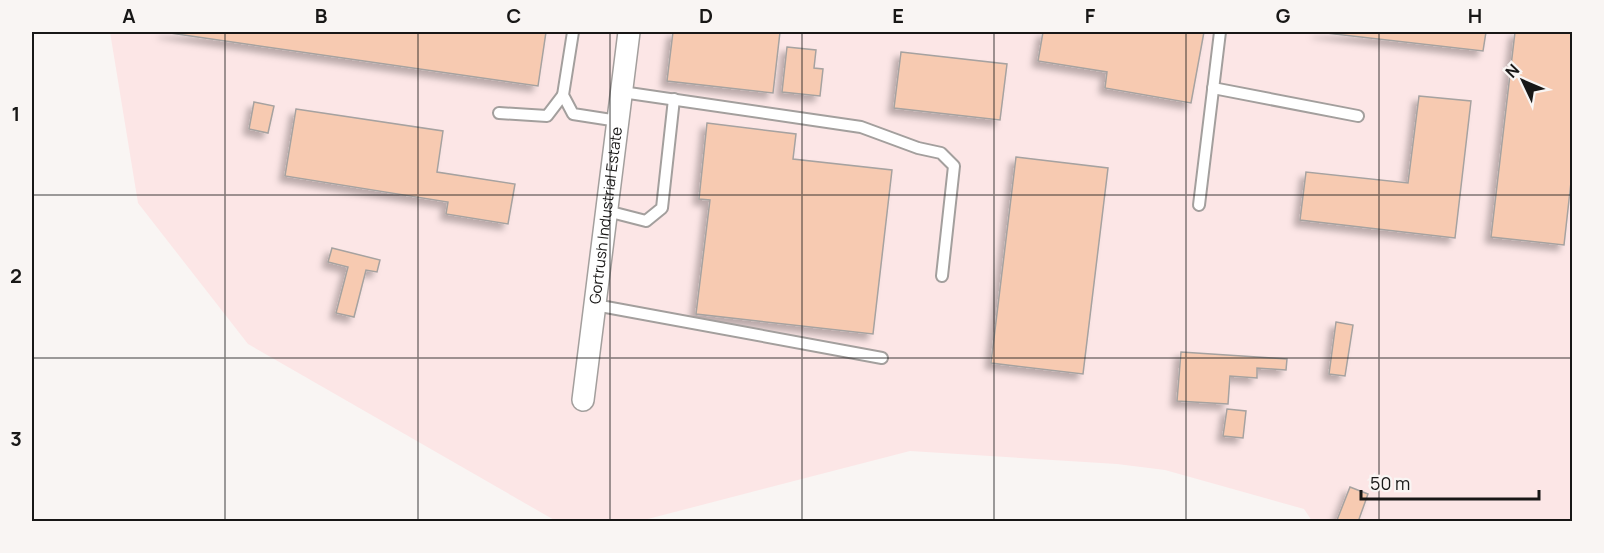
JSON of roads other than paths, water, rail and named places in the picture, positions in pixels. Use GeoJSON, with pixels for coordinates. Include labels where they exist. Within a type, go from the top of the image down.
{"type":"FeatureCollection","features":[{"type":"Feature","properties":{"kind":"street","name":"Gortrush Industrial Estate"},"geometry":{"type":"LineString","coordinates":[[583,400],[629,32]]}},
{"type":"Feature","properties":{"kind":"lane"},"geometry":{"type":"LineString","coordinates":[[499,113],[547,116],[563,95],[573,32]]}},
{"type":"Feature","properties":{"kind":"lane"},"geometry":{"type":"LineString","coordinates":[[1199,205],[1220,32]]}},
{"type":"Feature","properties":{"kind":"lane"},"geometry":{"type":"LineString","coordinates":[[1213,88],[1358,116]]}},
{"type":"Feature","properties":{"kind":"lane"},"geometry":{"type":"LineString","coordinates":[[622,92],[861,127],[918,148],[941,153],[954,166],[942,276]]}},
{"type":"Feature","properties":{"kind":"lane"},"geometry":{"type":"LineString","coordinates":[[563,95],[573,114],[618,121]]}},
{"type":"Feature","properties":{"kind":"lane"},"geometry":{"type":"LineString","coordinates":[[607,211],[646,221],[662,208],[674,99]]}},
{"type":"Feature","properties":{"kind":"lane"},"geometry":{"type":"LineString","coordinates":[[595,305],[882,358]]}}]}
